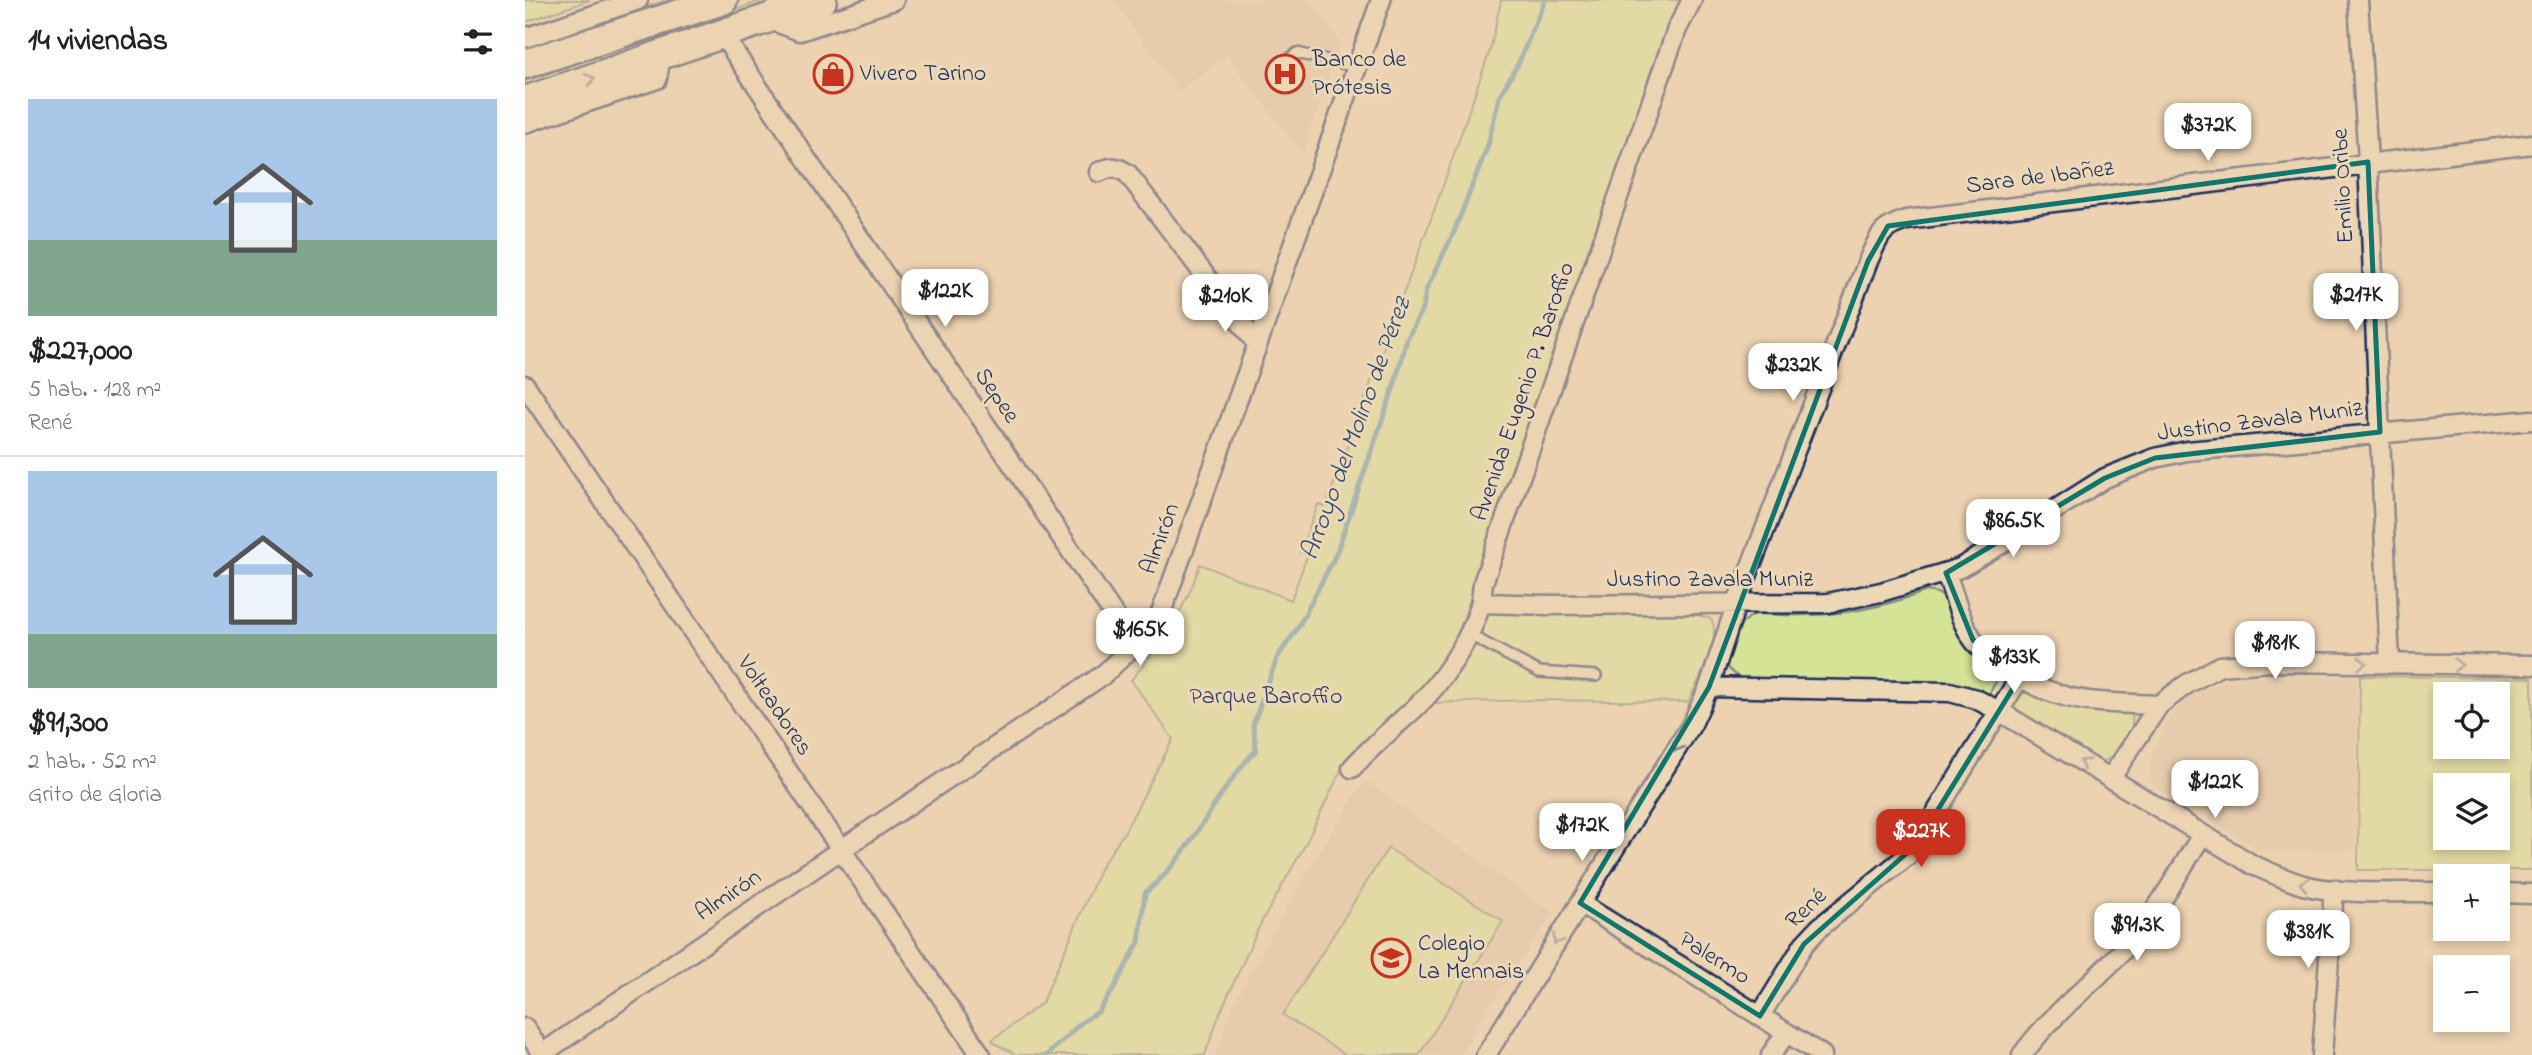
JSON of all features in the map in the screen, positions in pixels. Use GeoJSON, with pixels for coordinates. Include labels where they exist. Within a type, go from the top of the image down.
{"type":"FeatureCollection","features":[{"type":"Feature","properties":{"kind":"main road"},"geometry":{"type":"LineString","coordinates":[[525,64],[723,0]]}},
{"type":"Feature","properties":{"kind":"main road"},"geometry":{"type":"LineString","coordinates":[[525,101],[822,0]]}},
{"type":"Feature","properties":{"kind":"street"},"geometry":{"type":"LineString","coordinates":[[525,38],[638,0]]}},
{"type":"Feature","properties":{"kind":"street"},"geometry":{"type":"LineString","coordinates":[[768,19],[800,31],[894,0]]}},
{"type":"Feature","properties":{"kind":"street","name":"Almirón"},"geometry":{"type":"LineString","coordinates":[[542,1055],[842,849],[1103,675],[1150,630],[1161,612],[1381,0]]}},
{"type":"Feature","properties":{"kind":"street","name":"Avenida Eugenio P. Baroffio"},"geometry":{"type":"LineString","coordinates":[[1352,768],[1440,681],[1468,634],[1481,603],[1483,583],[1652,99],[1677,29],[1692,0]]}},
{"type":"Feature","properties":{"kind":"street","name":"Emilio Oribe"},"geometry":{"type":"LineString","coordinates":[[2357,0],[2368,162],[2390,664]]}},
{"type":"Feature","properties":{"kind":"street","name":"Sepee"},"geometry":{"type":"LineString","coordinates":[[722,34],[1135,646]]}},
{"type":"Feature","properties":{"kind":"street"},"geometry":{"type":"LineString","coordinates":[[525,123],[657,79],[661,55]]}},
{"type":"Feature","properties":{"kind":"street","name":"Sara de Ibañez"},"geometry":{"type":"LineString","coordinates":[[1736,605],[1868,261],[1882,231],[1888,226],[1906,220],[2532,144]]}},
{"type":"Feature","properties":{"kind":"street"},"geometry":{"type":"LineString","coordinates":[[1098,172],[1108,167],[1118,167],[1128,174],[1258,344]]}},
{"type":"Feature","properties":{"kind":"street","name":"Volteadores"},"geometry":{"type":"LineString","coordinates":[[525,385],[981,1055]]}},
{"type":"Feature","properties":{"kind":"street","name":"Justino Zavala Muniz"},"geometry":{"type":"LineString","coordinates":[[1481,603],[1828,603],[1881,592],[1960,568],[2105,478],[2155,458],[2187,451],[2532,420]]}},
{"type":"Feature","properties":{"kind":"street"},"geometry":{"type":"LineString","coordinates":[[1946,573],[1973,640],[2020,677],[2039,688],[2069,699],[2159,705]]}},
{"type":"Feature","properties":{"kind":"street"},"geometry":{"type":"LineString","coordinates":[[1486,1055],[1692,724],[1709,687],[1736,605]]}},
{"type":"Feature","properties":{"kind":"street"},"geometry":{"type":"LineString","coordinates":[[2110,779],[2159,705],[2187,684],[2220,666],[2271,662],[2532,665]]}},
{"type":"Feature","properties":{"kind":"street","name":"René"},"geometry":{"type":"LineString","coordinates":[[1760,1016],[1804,944],[1820,927],[1908,855],[1916,845],[2020,677]]}},
{"type":"Feature","properties":{"kind":"street"},"geometry":{"type":"LineString","coordinates":[[1709,687],[1950,692],[1976,699],[2253,865],[2281,877],[2306,886],[2333,889],[2433,892]]}},
{"type":"Feature","properties":{"kind":"street"},"geometry":{"type":"LineString","coordinates":[[2022,1055],[2045,1025],[2126,947],[2157,907],[2202,835]]}},
{"type":"Feature","properties":{"kind":"street"},"geometry":{"type":"LineString","coordinates":[[2322,1055],[2333,889]]}},
{"type":"Feature","properties":{"kind":"street"},"geometry":{"type":"LineString","coordinates":[[2510,893],[2532,894]]}},
{"type":"Feature","properties":{"kind":"street","name":"Palermo"},"geometry":{"type":"LineString","coordinates":[[1580,903],[1822,1055]]}},
{"type":"Feature","properties":{"kind":"street"},"geometry":{"type":"LineString","coordinates":[[525,1028],[542,1055]]}},
{"type":"Feature","properties":{"kind":"street"},"geometry":{"type":"LineString","coordinates":[[1772,1055],[1786,1033]]}},
{"type":"Feature","properties":{"kind":"lane"},"geometry":{"type":"LineString","coordinates":[[1285,62],[1297,53],[1357,67]]}},
{"type":"Feature","properties":{"kind":"lane"},"geometry":{"type":"LineString","coordinates":[[1468,634],[1539,671],[1596,676]]}},
{"type":"Feature","properties":{"kind":"highlighted area"},"geometry":{"type":"Polygon","coordinates":[[[2368,162],[2380,432],[2155,458],[2105,478],[1946,573],[1973,640],[2020,677],[1916,845],[1804,944],[1760,1016],[1580,903],[1709,687],[1868,261],[1888,226],[2368,162]]]}},
{"type":"Feature","properties":{"kind":"shaded area","name":"Banco de Prótesis"},"geometry":{"type":"Polygon","coordinates":[[[1113,0],[1311,0],[1340,43],[1303,154],[1227,56],[1178,92],[1113,0]]]}},
{"type":"Feature","properties":{"kind":"shaded area"},"geometry":{"type":"Polygon","coordinates":[[[2358,676],[2355,851],[2261,851],[2161,791],[2151,781],[2151,758],[2166,723],[2184,700],[2209,686],[2242,677],[2358,676]]]}},
{"type":"Feature","properties":{"kind":"shaded area","name":"Colegio La Mennais"},"geometry":{"type":"Polygon","coordinates":[[[1365,780],[1553,913],[1486,1012],[1461,1055],[1215,1055],[1233,1003],[1317,855],[1365,780]]]}},
{"type":"Feature","properties":{"kind":"green space"},"geometry":{"type":"Polygon","coordinates":[[[525,0],[590,0],[525,22],[525,0]]]}},
{"type":"Feature","properties":{"kind":"green space"},"geometry":{"type":"Polygon","coordinates":[[[666,0],[685,0],[525,54],[525,48],[666,0]]]}},
{"type":"Feature","properties":{"kind":"green space"},"geometry":{"type":"Polygon","coordinates":[[[764,0],[784,0],[525,88],[525,81],[764,0]]]}},
{"type":"Feature","properties":{"kind":"green space","name":"Parque Baroffio"},"geometry":{"type":"Polygon","coordinates":[[[1501,0],[1681,0],[1665,34],[1452,651],[1425,689],[1381,725],[1347,758],[1305,845],[1259,927],[1220,1013],[1205,1055],[1016,1055],[992,1040],[1042,1003],[1101,867],[1125,831],[1173,739],[1131,680],[1172,626],[1188,596],[1200,564],[1291,600],[1307,556],[1300,552],[1318,504],[1325,507],[1443,186],[1491,47],[1501,0]]]}},
{"type":"Feature","properties":{"kind":"green space"},"geometry":{"type":"Polygon","coordinates":[[[1927,591],[1945,598],[2000,674],[1989,694],[1966,685],[1741,680],[1727,667],[1728,652],[1734,636],[1743,623],[1756,614],[1799,615],[1851,611],[1898,601],[1927,591]]]}},
{"type":"Feature","properties":{"kind":"green space"},"geometry":{"type":"Polygon","coordinates":[[[1571,610],[1697,615],[1711,619],[1714,637],[1711,649],[1688,702],[1535,700],[1431,703],[1487,611],[1571,610]]]}},
{"type":"Feature","properties":{"kind":"green space"},"geometry":{"type":"Polygon","coordinates":[[[2360,676],[2532,678],[2532,870],[2510,870],[2510,864],[2433,864],[2433,870],[2358,870],[2360,676]]]}},
{"type":"Feature","properties":{"kind":"green space"},"geometry":{"type":"Polygon","coordinates":[[[2016,694],[2033,694],[2069,706],[2126,711],[2132,715],[2131,730],[2118,751],[2099,762],[2013,709],[2011,704],[2016,694]]]}},
{"type":"Feature","properties":{"kind":"green space"},"geometry":{"type":"Polygon","coordinates":[[[1388,848],[1503,921],[1419,1055],[1346,1055],[1283,1015],[1388,848]]]}},
{"type":"Feature","properties":{"kind":"waterway","name":"Arroyo del Molino de Pérez"},"geometry":{"type":"LineString","coordinates":[[1047,1055],[1082,1022],[1098,1012],[1139,942],[1145,893],[1162,878],[1190,843],[1241,767],[1256,750],[1253,725],[1277,658],[1299,626],[1336,554],[1395,383],[1407,339],[1423,308],[1426,290],[1454,232],[1488,145],[1499,97],[1519,62],[1545,0]]}},
{"type":"Feature","properties":{"kind":"place","name":"Vivero Tarino"},"geometry":{"type":"Point","coordinates":[833,74]}},
{"type":"Feature","properties":{"kind":"place","name":"Banco de Prótesis"},"geometry":{"type":"Point","coordinates":[1285,74]}},
{"type":"Feature","properties":{"kind":"place","name":"Colegio La Mennais"},"geometry":{"type":"Point","coordinates":[1391,958]}}]}
